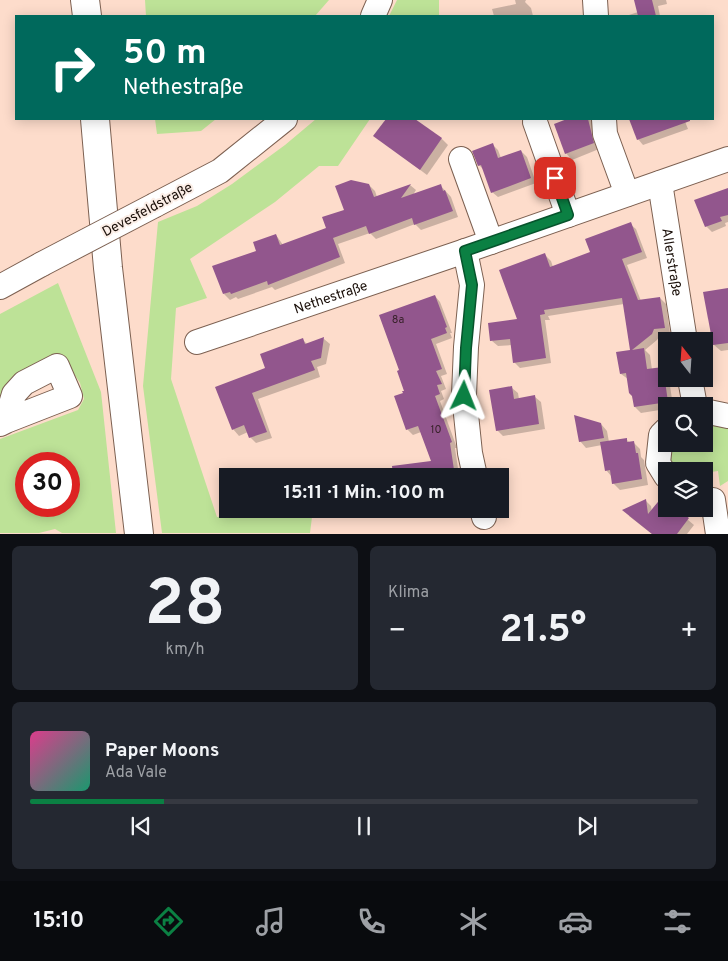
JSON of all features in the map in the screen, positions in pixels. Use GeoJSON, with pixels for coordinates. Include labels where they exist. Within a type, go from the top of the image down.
{"type":"FeatureCollection","features":[{"type":"Feature","properties":{"kind":"highway"},"geometry":{"type":"LineString","coordinates":[[86,0],[87,15]]}},
{"type":"Feature","properties":{"kind":"highway"},"geometry":{"type":"LineString","coordinates":[[95,120],[108,268],[138,534]]}},
{"type":"Feature","properties":{"kind":"street"},"geometry":{"type":"LineString","coordinates":[[372,15],[380,0]]}},
{"type":"Feature","properties":{"kind":"street"},"geometry":{"type":"LineString","coordinates":[[595,0],[596,15]]}},
{"type":"Feature","properties":{"kind":"street","name":"Devesfeldstraße"},"geometry":{"type":"LineString","coordinates":[[0,287],[220,171],[284,120]]}},
{"type":"Feature","properties":{"kind":"street"},"geometry":{"type":"LineString","coordinates":[[604,120],[605,134],[627,194]]}},
{"type":"Feature","properties":{"kind":"street"},"geometry":{"type":"LineString","coordinates":[[535,122],[568,215]]}},
{"type":"Feature","properties":{"kind":"street","name":"Nethestraße"},"geometry":{"type":"LineString","coordinates":[[197,342],[728,159]]}},
{"type":"Feature","properties":{"kind":"street"},"geometry":{"type":"LineString","coordinates":[[461,160],[491,242]]}},
{"type":"Feature","properties":{"kind":"street","name":"Allerstraße"},"geometry":{"type":"LineString","coordinates":[[660,183],[684,332]]}},
{"type":"Feature","properties":{"kind":"street"},"geometry":{"type":"LineString","coordinates":[[465,251],[472,285],[464,396],[473,468]]}},
{"type":"Feature","properties":{"kind":"street"},"geometry":{"type":"LineString","coordinates":[[713,413],[728,416]]}},
{"type":"Feature","properties":{"kind":"street"},"geometry":{"type":"LineString","coordinates":[[715,496],[718,534]]}},
{"type":"Feature","properties":{"kind":"green space"},"geometry":{"type":"Polygon","coordinates":[[[145,0],[329,0],[316,15],[146,15],[145,0]]]}},
{"type":"Feature","properties":{"kind":"green space"},"geometry":{"type":"Polygon","coordinates":[[[397,0],[439,0],[439,15],[390,15],[397,0]]]}},
{"type":"Feature","properties":{"kind":"green space"},"geometry":{"type":"Polygon","coordinates":[[[155,120],[215,120],[201,131],[157,134],[155,120]]]}},
{"type":"Feature","properties":{"kind":"green space"},"geometry":{"type":"Polygon","coordinates":[[[315,120],[369,120],[338,166],[319,166],[275,202],[190,259],[207,298],[176,308],[171,379],[217,517],[312,518],[310,533],[162,533],[143,386],[158,222],[197,206],[232,184],[285,145],[315,120]]]}},
{"type":"Feature","properties":{"kind":"green space"},"geometry":{"type":"Polygon","coordinates":[[[58,283],[101,392],[116,533],[62,533],[55,529],[39,533],[0,533],[0,439],[78,410],[84,399],[80,383],[61,354],[26,371],[12,381],[0,397],[0,314],[58,283]]]}},
{"type":"Feature","properties":{"kind":"green space"},"geometry":{"type":"Polygon","coordinates":[[[713,416],[728,424],[728,481],[720,486],[718,471],[713,472],[713,462],[670,462],[668,452],[713,452],[713,416]]]}},
{"type":"Feature","properties":{"kind":"building"},"geometry":{"type":"Polygon","coordinates":[[[634,0],[652,0],[656,15],[638,15],[634,0]]]}},
{"type":"Feature","properties":{"kind":"building"},"geometry":{"type":"Polygon","coordinates":[[[385,120],[416,120],[442,138],[420,170],[373,136],[385,120]]]}},
{"type":"Feature","properties":{"kind":"building"},"geometry":{"type":"Polygon","coordinates":[[[564,120],[588,120],[594,143],[565,154],[554,124],[564,120]]]}},
{"type":"Feature","properties":{"kind":"building"},"geometry":{"type":"Polygon","coordinates":[[[629,120],[690,120],[690,121],[637,140],[629,120]]]}},
{"type":"Feature","properties":{"kind":"building"},"geometry":{"type":"Polygon","coordinates":[[[493,143],[498,158],[521,150],[531,178],[491,193],[481,165],[478,166],[472,151],[493,143]]]}},
{"type":"Feature","properties":{"kind":"building"},"geometry":{"type":"Polygon","coordinates":[[[351,180],[369,184],[374,197],[411,184],[401,198],[441,184],[453,211],[414,225],[412,218],[369,234],[366,226],[333,238],[340,257],[268,285],[267,281],[231,294],[230,292],[223,294],[212,266],[256,251],[253,242],[276,234],[280,245],[326,228],[322,217],[344,210],[335,186],[351,180]]]}},
{"type":"Feature","properties":{"kind":"building"},"geometry":{"type":"Polygon","coordinates":[[[728,188],[728,215],[720,217],[722,221],[705,227],[694,200],[728,188]]]}},
{"type":"Feature","properties":{"kind":"building"},"geometry":{"type":"Polygon","coordinates":[[[631,222],[642,252],[622,259],[638,300],[660,297],[665,328],[654,329],[652,334],[632,350],[644,348],[647,369],[658,368],[658,388],[666,388],[667,397],[658,397],[658,403],[634,407],[632,396],[629,393],[626,373],[620,374],[616,352],[630,350],[622,298],[544,310],[545,314],[540,315],[546,358],[513,363],[510,339],[490,341],[488,323],[517,319],[499,270],[545,253],[550,267],[590,252],[585,239],[631,222]]]}},
{"type":"Feature","properties":{"kind":"building"},"geometry":{"type":"Polygon","coordinates":[[[728,288],[728,343],[713,345],[713,332],[711,332],[703,292],[728,288]]]}},
{"type":"Feature","properties":{"kind":"building"},"geometry":{"type":"Polygon","coordinates":[[[435,295],[447,327],[445,328],[447,333],[431,339],[442,369],[436,371],[442,384],[437,385],[440,394],[435,396],[452,442],[450,443],[454,468],[392,468],[392,466],[431,461],[418,426],[406,430],[394,396],[404,391],[397,371],[399,370],[379,315],[435,295]]]}},
{"type":"Feature","properties":{"kind":"building"},"geometry":{"type":"Polygon","coordinates":[[[324,337],[321,358],[311,361],[315,370],[252,393],[267,432],[249,438],[244,425],[232,430],[215,387],[265,368],[260,354],[303,338],[305,344],[324,337]]]}},
{"type":"Feature","properties":{"kind":"building"},"geometry":{"type":"Polygon","coordinates":[[[512,386],[514,399],[535,395],[539,424],[496,431],[489,390],[512,386]]]}},
{"type":"Feature","properties":{"kind":"building"},"geometry":{"type":"Polygon","coordinates":[[[574,415],[601,423],[604,438],[579,442],[574,415]]]}},
{"type":"Feature","properties":{"kind":"building"},"geometry":{"type":"Polygon","coordinates":[[[627,438],[627,442],[634,441],[642,479],[612,484],[610,470],[605,471],[600,442],[627,438]]]}},
{"type":"Feature","properties":{"kind":"building"},"geometry":{"type":"Polygon","coordinates":[[[646,499],[648,514],[658,502],[658,517],[689,518],[677,534],[652,534],[622,510],[646,499]]]}},
{"type":"Feature","properties":{"kind":"route"},"geometry":{"type":"LineString","coordinates":[[464,396],[472,285],[465,251],[568,215],[555,178]]}}]}
